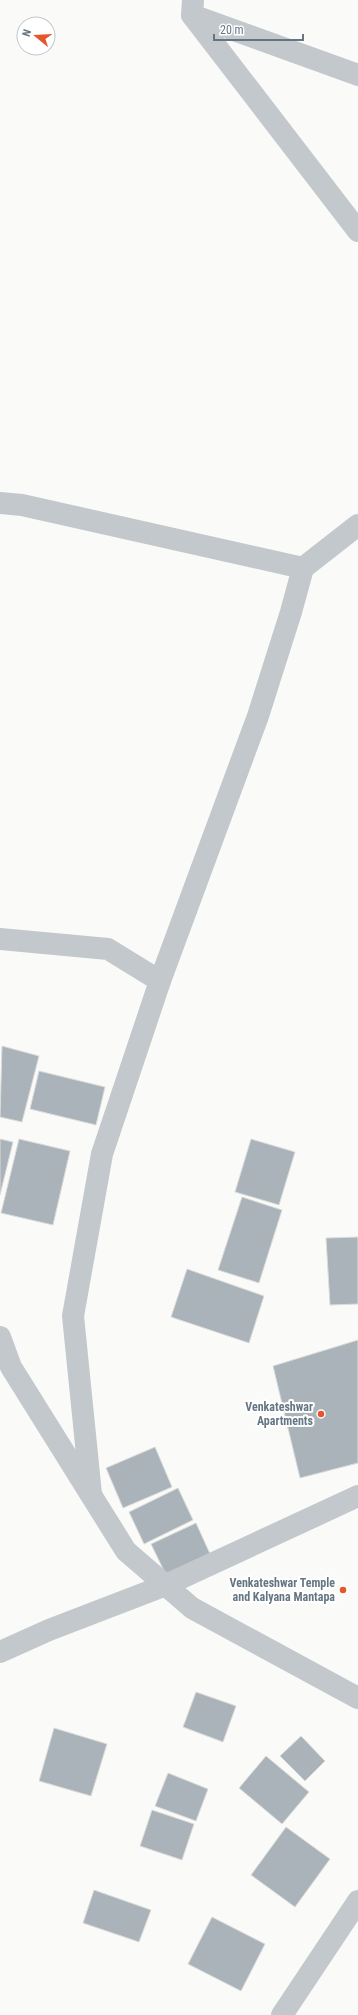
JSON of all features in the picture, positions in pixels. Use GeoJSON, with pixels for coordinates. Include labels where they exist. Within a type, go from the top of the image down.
{"type":"FeatureCollection","features":[{"type":"Feature","properties":{"kind":"street"},"geometry":{"type":"LineString","coordinates":[[192,8],[358,75]]}},
{"type":"Feature","properties":{"kind":"street"},"geometry":{"type":"LineString","coordinates":[[192,8],[358,231]]}},
{"type":"Feature","properties":{"kind":"street"},"geometry":{"type":"LineString","coordinates":[[0,503],[22,505],[303,568]]}},
{"type":"Feature","properties":{"kind":"street"},"geometry":{"type":"LineString","coordinates":[[90,1494],[73,1316],[102,1154],[160,981],[258,716],[292,612],[303,568],[358,525]]}},
{"type":"Feature","properties":{"kind":"street"},"geometry":{"type":"LineString","coordinates":[[0,939],[108,949],[160,981]]}},
{"type":"Feature","properties":{"kind":"street"},"geometry":{"type":"LineString","coordinates":[[0,1337],[11,1367],[126,1551],[192,1608],[358,1698]]}},
{"type":"Feature","properties":{"kind":"street"},"geometry":{"type":"LineString","coordinates":[[0,1652],[49,1630],[166,1585],[358,1496]]}},
{"type":"Feature","properties":{"kind":"street"},"geometry":{"type":"LineString","coordinates":[[282,2015],[358,1901]]}},
{"type":"Feature","properties":{"kind":"building"},"geometry":{"type":"Polygon","coordinates":[[[2,1046],[39,1056],[22,1122],[0,1117],[2,1046]]]}},
{"type":"Feature","properties":{"kind":"building"},"geometry":{"type":"Polygon","coordinates":[[[39,1071],[105,1087],[96,1125],[30,1109],[39,1071]]]}},
{"type":"Feature","properties":{"kind":"building"},"geometry":{"type":"Polygon","coordinates":[[[0,1139],[13,1142],[0,1195],[0,1139]]]}},
{"type":"Feature","properties":{"kind":"building"},"geometry":{"type":"Polygon","coordinates":[[[19,1139],[70,1151],[53,1225],[1,1213],[19,1139]]]}},
{"type":"Feature","properties":{"kind":"building"},"geometry":{"type":"Polygon","coordinates":[[[251,1139],[295,1152],[279,1205],[235,1192],[251,1139]]]}},
{"type":"Feature","properties":{"kind":"building"},"geometry":{"type":"Polygon","coordinates":[[[242,1197],[282,1210],[259,1283],[218,1270],[242,1197]]]}},
{"type":"Feature","properties":{"kind":"building"},"geometry":{"type":"Polygon","coordinates":[[[358,1237],[358,1304],[330,1305],[326,1238],[358,1237]]]}},
{"type":"Feature","properties":{"kind":"building"},"geometry":{"type":"Polygon","coordinates":[[[187,1269],[264,1296],[249,1343],[171,1317],[187,1269]]]}},
{"type":"Feature","properties":{"kind":"building","name":"Venkateshwar Apartments"},"geometry":{"type":"Polygon","coordinates":[[[358,1340],[358,1463],[300,1478],[273,1366],[358,1340]]]}},
{"type":"Feature","properties":{"kind":"building"},"geometry":{"type":"Polygon","coordinates":[[[155,1447],[172,1487],[123,1508],[106,1468],[155,1447]]]}},
{"type":"Feature","properties":{"kind":"building"},"geometry":{"type":"Polygon","coordinates":[[[178,1488],[193,1520],[144,1544],[129,1512],[178,1488]]]}},
{"type":"Feature","properties":{"kind":"building"},"geometry":{"type":"Polygon","coordinates":[[[196,1523],[211,1556],[167,1577],[151,1544],[196,1523]]]}},
{"type":"Feature","properties":{"kind":"building"},"geometry":{"type":"Polygon","coordinates":[[[196,1692],[236,1706],[223,1742],[183,1727],[196,1692]]]}},
{"type":"Feature","properties":{"kind":"building"},"geometry":{"type":"Polygon","coordinates":[[[54,1728],[107,1744],[91,1796],[39,1781],[54,1728]]]}},
{"type":"Feature","properties":{"kind":"building"},"geometry":{"type":"Polygon","coordinates":[[[301,1736],[325,1761],[305,1781],[280,1756],[301,1736]]]}},
{"type":"Feature","properties":{"kind":"building"},"geometry":{"type":"Polygon","coordinates":[[[266,1756],[309,1792],[282,1824],[239,1788],[266,1756]]]}},
{"type":"Feature","properties":{"kind":"building"},"geometry":{"type":"Polygon","coordinates":[[[168,1773],[208,1789],[196,1821],[155,1806],[168,1773]]]}},
{"type":"Feature","properties":{"kind":"building"},"geometry":{"type":"Polygon","coordinates":[[[152,1810],[194,1824],[182,1860],[140,1846],[152,1810]]]}},
{"type":"Feature","properties":{"kind":"building"},"geometry":{"type":"Polygon","coordinates":[[[286,1827],[330,1859],[295,1907],[251,1875],[286,1827]]]}},
{"type":"Feature","properties":{"kind":"building"},"geometry":{"type":"Polygon","coordinates":[[[94,1890],[151,1910],[139,1942],[83,1923],[94,1890]]]}},
{"type":"Feature","properties":{"kind":"building"},"geometry":{"type":"Polygon","coordinates":[[[212,1917],[265,1944],[241,1991],[188,1964],[212,1917]]]}},
{"type":"Feature","properties":{"kind":"place","name":"Venkateshwar Apartments"},"geometry":{"type":"Point","coordinates":[321,1414]}},
{"type":"Feature","properties":{"kind":"place","name":"Venkateshwar Temple and Kalyana Mantapa"},"geometry":{"type":"Point","coordinates":[343,1590]}}]}
